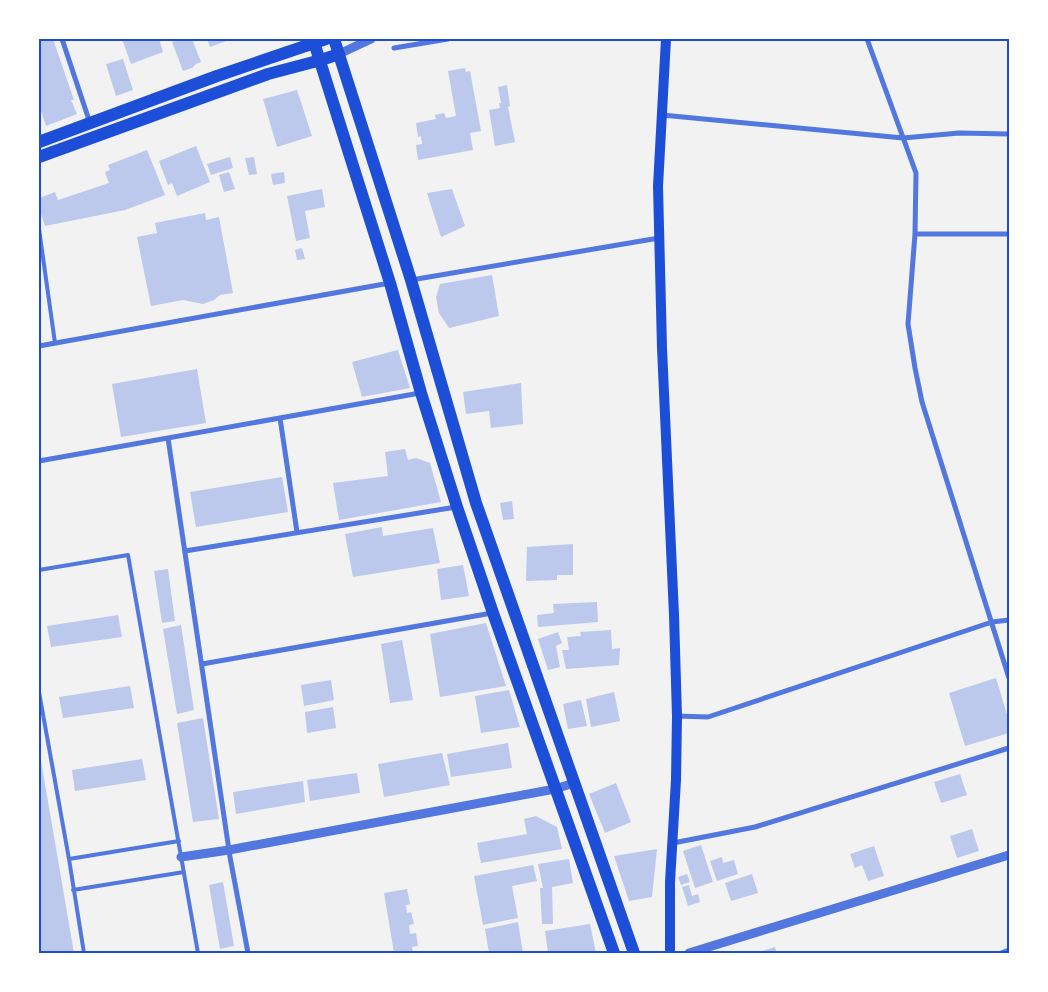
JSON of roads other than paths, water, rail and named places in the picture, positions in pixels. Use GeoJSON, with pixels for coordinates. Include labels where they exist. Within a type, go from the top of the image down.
{"type":"FeatureCollection","features":[{"type":"Feature","properties":{"kind":"highway"},"geometry":{"type":"LineString","coordinates":[[334,39],[411,280],[476,503],[634,953]]}},
{"type":"Feature","properties":{"kind":"highway"},"geometry":{"type":"LineString","coordinates":[[39,142],[318,40],[321,60],[457,507],[614,953]]}},
{"type":"Feature","properties":{"kind":"highway"},"geometry":{"type":"LineString","coordinates":[[39,157],[268,74],[339,54]]}},
{"type":"Feature","properties":{"kind":"main road"},"geometry":{"type":"LineString","coordinates":[[666,39],[658,186],[662,348],[677,716],[676,780],[670,882],[670,953]]}},
{"type":"Feature","properties":{"kind":"street"},"geometry":{"type":"LineString","coordinates":[[62,39],[90,123]]}},
{"type":"Feature","properties":{"kind":"street"},"geometry":{"type":"LineString","coordinates":[[339,54],[371,39]]}},
{"type":"Feature","properties":{"kind":"street"},"geometry":{"type":"LineString","coordinates":[[394,48],[425,41],[448,39]]}},
{"type":"Feature","properties":{"kind":"street"},"geometry":{"type":"LineString","coordinates":[[868,39],[916,173],[915,234],[908,324],[922,402],[1009,678]]}},
{"type":"Feature","properties":{"kind":"street"},"geometry":{"type":"LineString","coordinates":[[662,115],[903,138],[959,133],[1009,134]]}},
{"type":"Feature","properties":{"kind":"street"},"geometry":{"type":"LineString","coordinates":[[915,234],[1009,234]]}},
{"type":"Feature","properties":{"kind":"street"},"geometry":{"type":"LineString","coordinates":[[411,280],[659,238]]}},
{"type":"Feature","properties":{"kind":"street"},"geometry":{"type":"LineString","coordinates":[[39,346],[390,283]]}},
{"type":"Feature","properties":{"kind":"street"},"geometry":{"type":"LineString","coordinates":[[39,461],[421,393]]}},
{"type":"Feature","properties":{"kind":"street"},"geometry":{"type":"LineString","coordinates":[[280,418],[297,532]]}},
{"type":"Feature","properties":{"kind":"street"},"geometry":{"type":"LineString","coordinates":[[168,438],[229,850],[248,953]]}},
{"type":"Feature","properties":{"kind":"street"},"geometry":{"type":"LineString","coordinates":[[185,551],[457,507]]}},
{"type":"Feature","properties":{"kind":"street"},"geometry":{"type":"LineString","coordinates":[[202,664],[493,613]]}},
{"type":"Feature","properties":{"kind":"street"},"geometry":{"type":"LineString","coordinates":[[677,716],[708,717],[992,622],[1009,620]]}},
{"type":"Feature","properties":{"kind":"street"},"geometry":{"type":"LineString","coordinates":[[673,843],[755,827],[1009,748]]}},
{"type":"Feature","properties":{"kind":"street"},"geometry":{"type":"LineString","coordinates":[[181,857],[229,850],[555,789],[574,783]]}},
{"type":"Feature","properties":{"kind":"street"},"geometry":{"type":"LineString","coordinates":[[689,953],[1009,855]]}},
{"type":"Feature","properties":{"kind":"street"},"geometry":{"type":"LineString","coordinates":[[1001,953],[1009,950]]}},
{"type":"Feature","properties":{"kind":"lane"},"geometry":{"type":"LineString","coordinates":[[39,229],[55,343]]}},
{"type":"Feature","properties":{"kind":"lane"},"geometry":{"type":"LineString","coordinates":[[39,570],[128,555],[198,953]]}},
{"type":"Feature","properties":{"kind":"lane"},"geometry":{"type":"LineString","coordinates":[[39,692],[84,953]]}},
{"type":"Feature","properties":{"kind":"lane"},"geometry":{"type":"LineString","coordinates":[[69,859],[179,841]]}},
{"type":"Feature","properties":{"kind":"lane"},"geometry":{"type":"LineString","coordinates":[[73,890],[184,872]]}}]}
